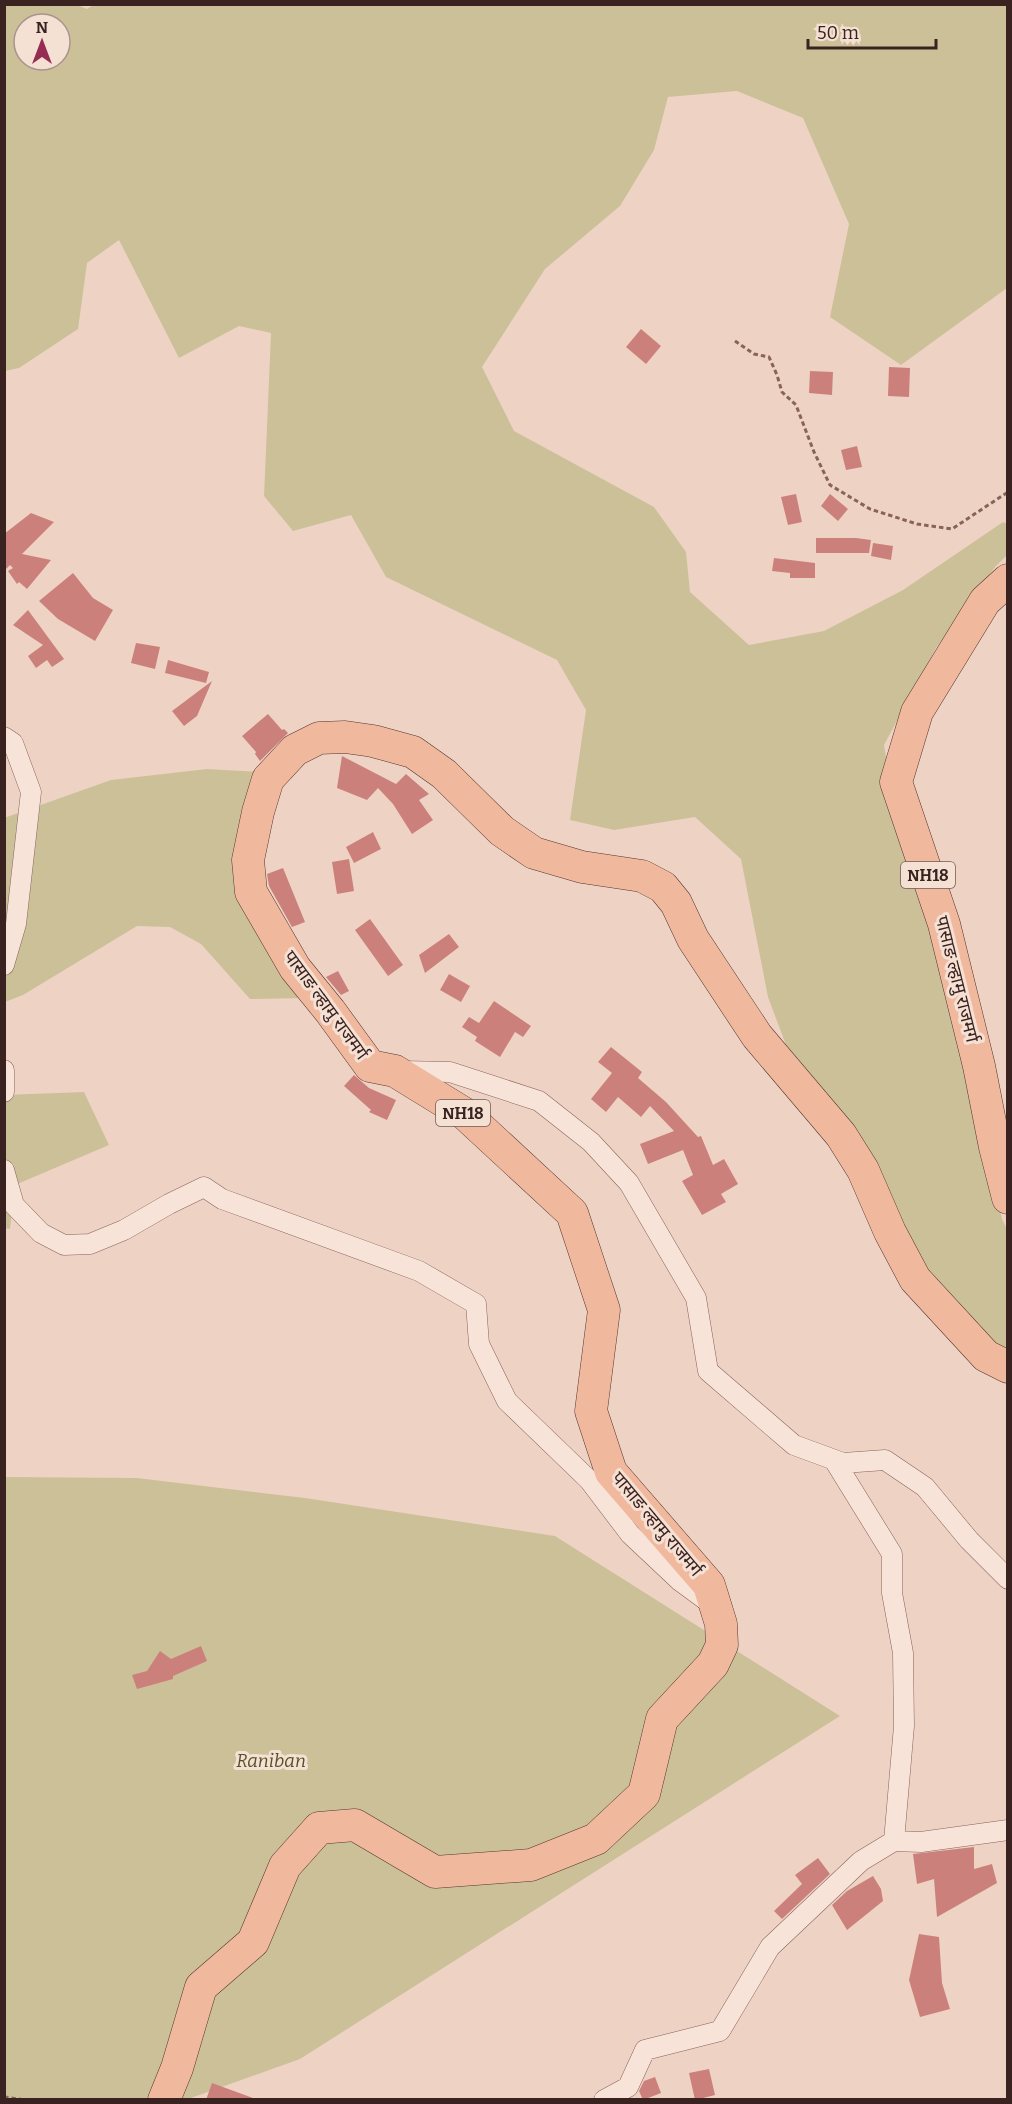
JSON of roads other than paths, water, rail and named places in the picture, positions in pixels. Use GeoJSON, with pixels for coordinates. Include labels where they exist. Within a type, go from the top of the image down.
{"type":"FeatureCollection","features":[{"type":"Feature","properties":{"kind":"main road","name":"पासाङ ल्हामु राजमर्ग"},"geometry":{"type":"LineString","coordinates":[[1008,580],[985,600],[917,712],[896,782],[944,924],[979,1065],[995,1147],[1008,1198]]}},
{"type":"Feature","properties":{"kind":"main road","name":"पासाङ ल्हामु राजमर्ग"},"geometry":{"type":"LineString","coordinates":[[164,2100],[177,2068],[201,1987],[254,1941],[285,1866],[319,1828],[355,1825],[435,1872],[531,1865],[596,1839],[644,1794],[662,1719],[718,1656],[722,1636],[721,1624],[709,1585],[611,1472],[591,1411],[604,1310],[572,1213],[465,1114],[395,1071],[370,1066],[330,1011],[294,968],[252,892],[248,860],[258,812],[268,779],[295,750],[319,738],[345,737],[373,741],[413,752],[444,774],[502,831],[534,853],[582,867],[642,876],[663,887],[676,903],[693,939],[757,1036],[847,1144],[863,1170],[890,1232],[915,1279],[986,1356],[1008,1367]]}},
{"type":"Feature","properties":{"kind":"street"},"geometry":{"type":"LineString","coordinates":[[4,737],[14,743],[31,792],[16,924],[4,965]]}},
{"type":"Feature","properties":{"kind":"street"},"geometry":{"type":"LineString","coordinates":[[4,1070],[4,1092]]}},
{"type":"Feature","properties":{"kind":"street"},"geometry":{"type":"LineString","coordinates":[[395,1071],[450,1072],[539,1101],[591,1142],[629,1183],[696,1298],[708,1371],[794,1445],[843,1463],[885,1460],[925,1487],[969,1540],[1008,1579]]}},
{"type":"Feature","properties":{"kind":"street"},"geometry":{"type":"LineString","coordinates":[[4,1170],[14,1205],[41,1233],[64,1245],[90,1244],[124,1230],[204,1187],[222,1199],[419,1271],[476,1304],[479,1344],[507,1401],[589,1480],[630,1534],[680,1581],[714,1606]]}},
{"type":"Feature","properties":{"kind":"street"},"geometry":{"type":"LineString","coordinates":[[834,1460],[892,1554],[892,1593],[903,1653],[904,1726],[894,1841]]}},
{"type":"Feature","properties":{"kind":"street"},"geometry":{"type":"LineString","coordinates":[[604,2100],[628,2087],[645,2050],[720,2031],[770,1947],[861,1861],[894,1841],[921,1842],[1008,1830]]}},
{"type":"Feature","properties":{"kind":"park label","name":"Raniban"},"geometry":{"type":"Point","coordinates":[271,1761]}}]}
